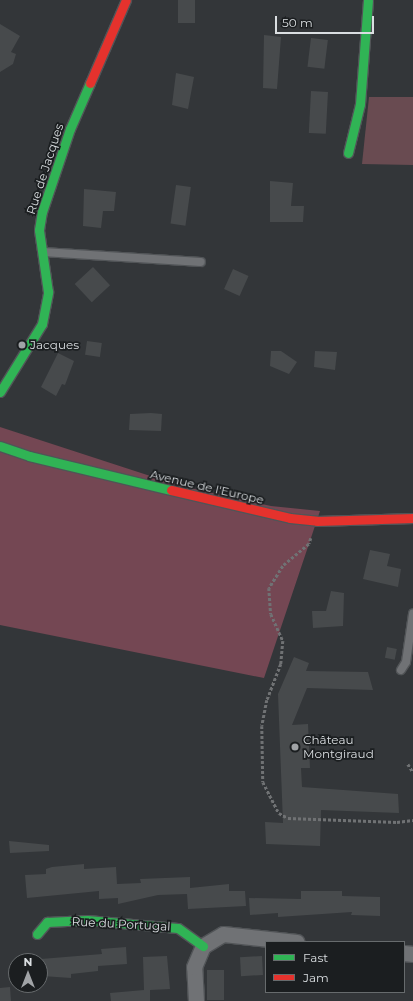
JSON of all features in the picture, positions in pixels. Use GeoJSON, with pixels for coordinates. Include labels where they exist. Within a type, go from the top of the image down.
{"type":"FeatureCollection","features":[{"type":"Feature","properties":{"kind":"street","name":"Rue de Jacques"},"geometry":{"type":"LineString","coordinates":[[0,392],[42,324],[48,292],[39,230],[42,212],[70,129],[126,0]]}},
{"type":"Feature","properties":{"kind":"street"},"geometry":{"type":"LineString","coordinates":[[348,153],[360,104],[368,0]]}},
{"type":"Feature","properties":{"kind":"street","name":"Avenue de l'Europe"},"geometry":{"type":"LineString","coordinates":[[0,446],[29,456],[249,511],[317,521],[413,518]]}},
{"type":"Feature","properties":{"kind":"street","name":"Rue du Portugal"},"geometry":{"type":"LineString","coordinates":[[37,934],[47,922],[86,920],[178,928],[203,946]]}},
{"type":"Feature","properties":{"kind":"street"},"geometry":{"type":"LineString","coordinates":[[196,1001],[194,967],[203,946],[223,934],[288,941]]}},
{"type":"Feature","properties":{"kind":"lane"},"geometry":{"type":"LineString","coordinates":[[42,252],[202,262]]}},
{"type":"Feature","properties":{"kind":"lane"},"geometry":{"type":"LineString","coordinates":[[401,670],[406,662],[413,614]]}},
{"type":"Feature","properties":{"kind":"path"},"geometry":{"type":"LineString","coordinates":[[317,521],[309,544],[283,566],[269,588],[271,614],[283,641],[281,664],[267,700],[262,726],[263,782],[279,813],[288,818],[397,822],[413,820]]}},
{"type":"Feature","properties":{"kind":"path"},"geometry":{"type":"LineString","coordinates":[[408,764],[413,772]]}},
{"type":"Feature","properties":{"kind":"shaded area"},"geometry":{"type":"Polygon","coordinates":[[[369,97],[413,97],[413,165],[362,164],[369,97]]]}},
{"type":"Feature","properties":{"kind":"shaded area"},"geometry":{"type":"Polygon","coordinates":[[[0,427],[181,486],[271,506],[320,511],[264,678],[0,625],[0,427]]]}},
{"type":"Feature","properties":{"kind":"building"},"geometry":{"type":"Polygon","coordinates":[[[178,0],[195,0],[195,23],[178,23],[178,0]]]}},
{"type":"Feature","properties":{"kind":"building"},"geometry":{"type":"Polygon","coordinates":[[[0,24],[20,36],[11,52],[16,54],[13,64],[0,72],[0,24]]]}},
{"type":"Feature","properties":{"kind":"building"},"geometry":{"type":"Polygon","coordinates":[[[264,35],[281,37],[277,89],[263,88],[264,35]]]}},
{"type":"Feature","properties":{"kind":"building"},"geometry":{"type":"Polygon","coordinates":[[[311,38],[328,40],[324,69],[307,67],[311,38]]]}},
{"type":"Feature","properties":{"kind":"building"},"geometry":{"type":"Polygon","coordinates":[[[176,73],[194,77],[188,109],[172,105],[176,73]]]}},
{"type":"Feature","properties":{"kind":"building"},"geometry":{"type":"Polygon","coordinates":[[[311,91],[328,92],[326,134],[309,133],[311,91]]]}},
{"type":"Feature","properties":{"kind":"building"},"geometry":{"type":"Polygon","coordinates":[[[270,181],[293,183],[291,206],[304,206],[303,222],[270,222],[270,181]]]}},
{"type":"Feature","properties":{"kind":"building"},"geometry":{"type":"Polygon","coordinates":[[[176,185],[191,187],[185,226],[171,224],[176,185]]]}},
{"type":"Feature","properties":{"kind":"building"},"geometry":{"type":"Polygon","coordinates":[[[84,189],[116,192],[114,211],[103,211],[101,228],[83,226],[84,189]]]}},
{"type":"Feature","properties":{"kind":"building"},"geometry":{"type":"Polygon","coordinates":[[[93,267],[110,285],[92,302],[75,284],[93,267]]]}},
{"type":"Feature","properties":{"kind":"building"},"geometry":{"type":"Polygon","coordinates":[[[233,269],[249,276],[240,296],[224,289],[233,269]]]}},
{"type":"Feature","properties":{"kind":"building"},"geometry":{"type":"Polygon","coordinates":[[[87,341],[102,343],[100,357],[85,355],[87,341]]]}},
{"type":"Feature","properties":{"kind":"building"},"geometry":{"type":"Polygon","coordinates":[[[271,351],[281,351],[297,362],[289,374],[270,366],[271,351]]]}},
{"type":"Feature","properties":{"kind":"building"},"geometry":{"type":"Polygon","coordinates":[[[315,351],[337,352],[335,370],[314,367],[315,351]]]}},
{"type":"Feature","properties":{"kind":"building"},"geometry":{"type":"Polygon","coordinates":[[[58,353],[74,361],[65,385],[62,384],[56,396],[41,387],[58,353]]]}},
{"type":"Feature","properties":{"kind":"building"},"geometry":{"type":"Polygon","coordinates":[[[130,414],[162,414],[161,431],[129,430],[130,414]]]}},
{"type":"Feature","properties":{"kind":"building"},"geometry":{"type":"Polygon","coordinates":[[[370,550],[390,554],[387,566],[401,569],[398,587],[363,579],[370,550]]]}},
{"type":"Feature","properties":{"kind":"building"},"geometry":{"type":"Polygon","coordinates":[[[331,591],[344,593],[343,626],[313,628],[312,611],[326,611],[331,591]]]}},
{"type":"Feature","properties":{"kind":"building"},"geometry":{"type":"Polygon","coordinates":[[[387,647],[397,649],[395,660],[385,658],[387,647]]]}},
{"type":"Feature","properties":{"kind":"building"},"geometry":{"type":"Polygon","coordinates":[[[294,657],[309,663],[306,671],[368,672],[373,690],[307,688],[292,725],[308,724],[310,768],[301,768],[302,787],[398,794],[399,813],[321,810],[320,846],[266,844],[265,822],[283,823],[278,694],[294,657]]]}},
{"type":"Feature","properties":{"kind":"building"},"geometry":{"type":"Polygon","coordinates":[[[9,841],[49,845],[49,851],[10,853],[9,841]]]}},
{"type":"Feature","properties":{"kind":"building"},"geometry":{"type":"Polygon","coordinates":[[[84,864],[84,869],[116,867],[117,884],[141,883],[140,879],[190,877],[190,888],[229,884],[229,891],[245,891],[246,906],[188,909],[187,894],[158,895],[118,904],[118,898],[99,899],[99,891],[27,898],[25,875],[46,874],[46,869],[52,867],[84,864]]]}},
{"type":"Feature","properties":{"kind":"building"},"geometry":{"type":"Polygon","coordinates":[[[301,891],[342,891],[342,896],[380,897],[380,916],[351,915],[352,912],[278,917],[278,913],[250,915],[249,898],[301,899],[301,891]]]}},
{"type":"Feature","properties":{"kind":"building"},"geometry":{"type":"Polygon","coordinates":[[[126,947],[127,964],[98,966],[98,971],[71,974],[71,978],[48,976],[48,958],[102,954],[101,949],[126,947]]]}},
{"type":"Feature","properties":{"kind":"building"},"geometry":{"type":"Polygon","coordinates":[[[167,956],[170,989],[150,990],[150,1001],[111,1001],[110,993],[144,990],[143,957],[167,956]]]}},
{"type":"Feature","properties":{"kind":"building"},"geometry":{"type":"Polygon","coordinates":[[[262,956],[263,975],[241,976],[240,957],[262,956]]]}},
{"type":"Feature","properties":{"kind":"building"},"geometry":{"type":"Polygon","coordinates":[[[207,970],[224,970],[224,1000],[207,1000],[207,970]]]}},
{"type":"Feature","properties":{"kind":"building"},"geometry":{"type":"Polygon","coordinates":[[[8,987],[8,993],[10,993],[11,1001],[0,1001],[0,988],[8,987]]]}},
{"type":"Feature","properties":{"kind":"traffic: fast"},"geometry":{"type":"LineString","coordinates":[[348,153],[360,104],[368,0]]}},
{"type":"Feature","properties":{"kind":"traffic: fast"},"geometry":{"type":"LineString","coordinates":[[0,392],[42,324],[48,292],[39,230],[42,212],[70,129],[90,83]]}},
{"type":"Feature","properties":{"kind":"traffic: fast"},"geometry":{"type":"LineString","coordinates":[[0,446],[29,456],[171,490]]}},
{"type":"Feature","properties":{"kind":"traffic: fast"},"geometry":{"type":"LineString","coordinates":[[37,934],[47,922],[87,920],[178,928],[203,946]]}},
{"type":"Feature","properties":{"kind":"traffic: jam"},"geometry":{"type":"LineString","coordinates":[[90,83],[126,0]]}},
{"type":"Feature","properties":{"kind":"traffic: jam"},"geometry":{"type":"LineString","coordinates":[[171,490],[290,518],[317,521],[413,518]]}},
{"type":"Feature","properties":{"kind":"place","name":"Jacques"},"geometry":{"type":"Point","coordinates":[22,345]}},
{"type":"Feature","properties":{"kind":"place","name":"Château Montgiraud"},"geometry":{"type":"Point","coordinates":[295,747]}}]}
